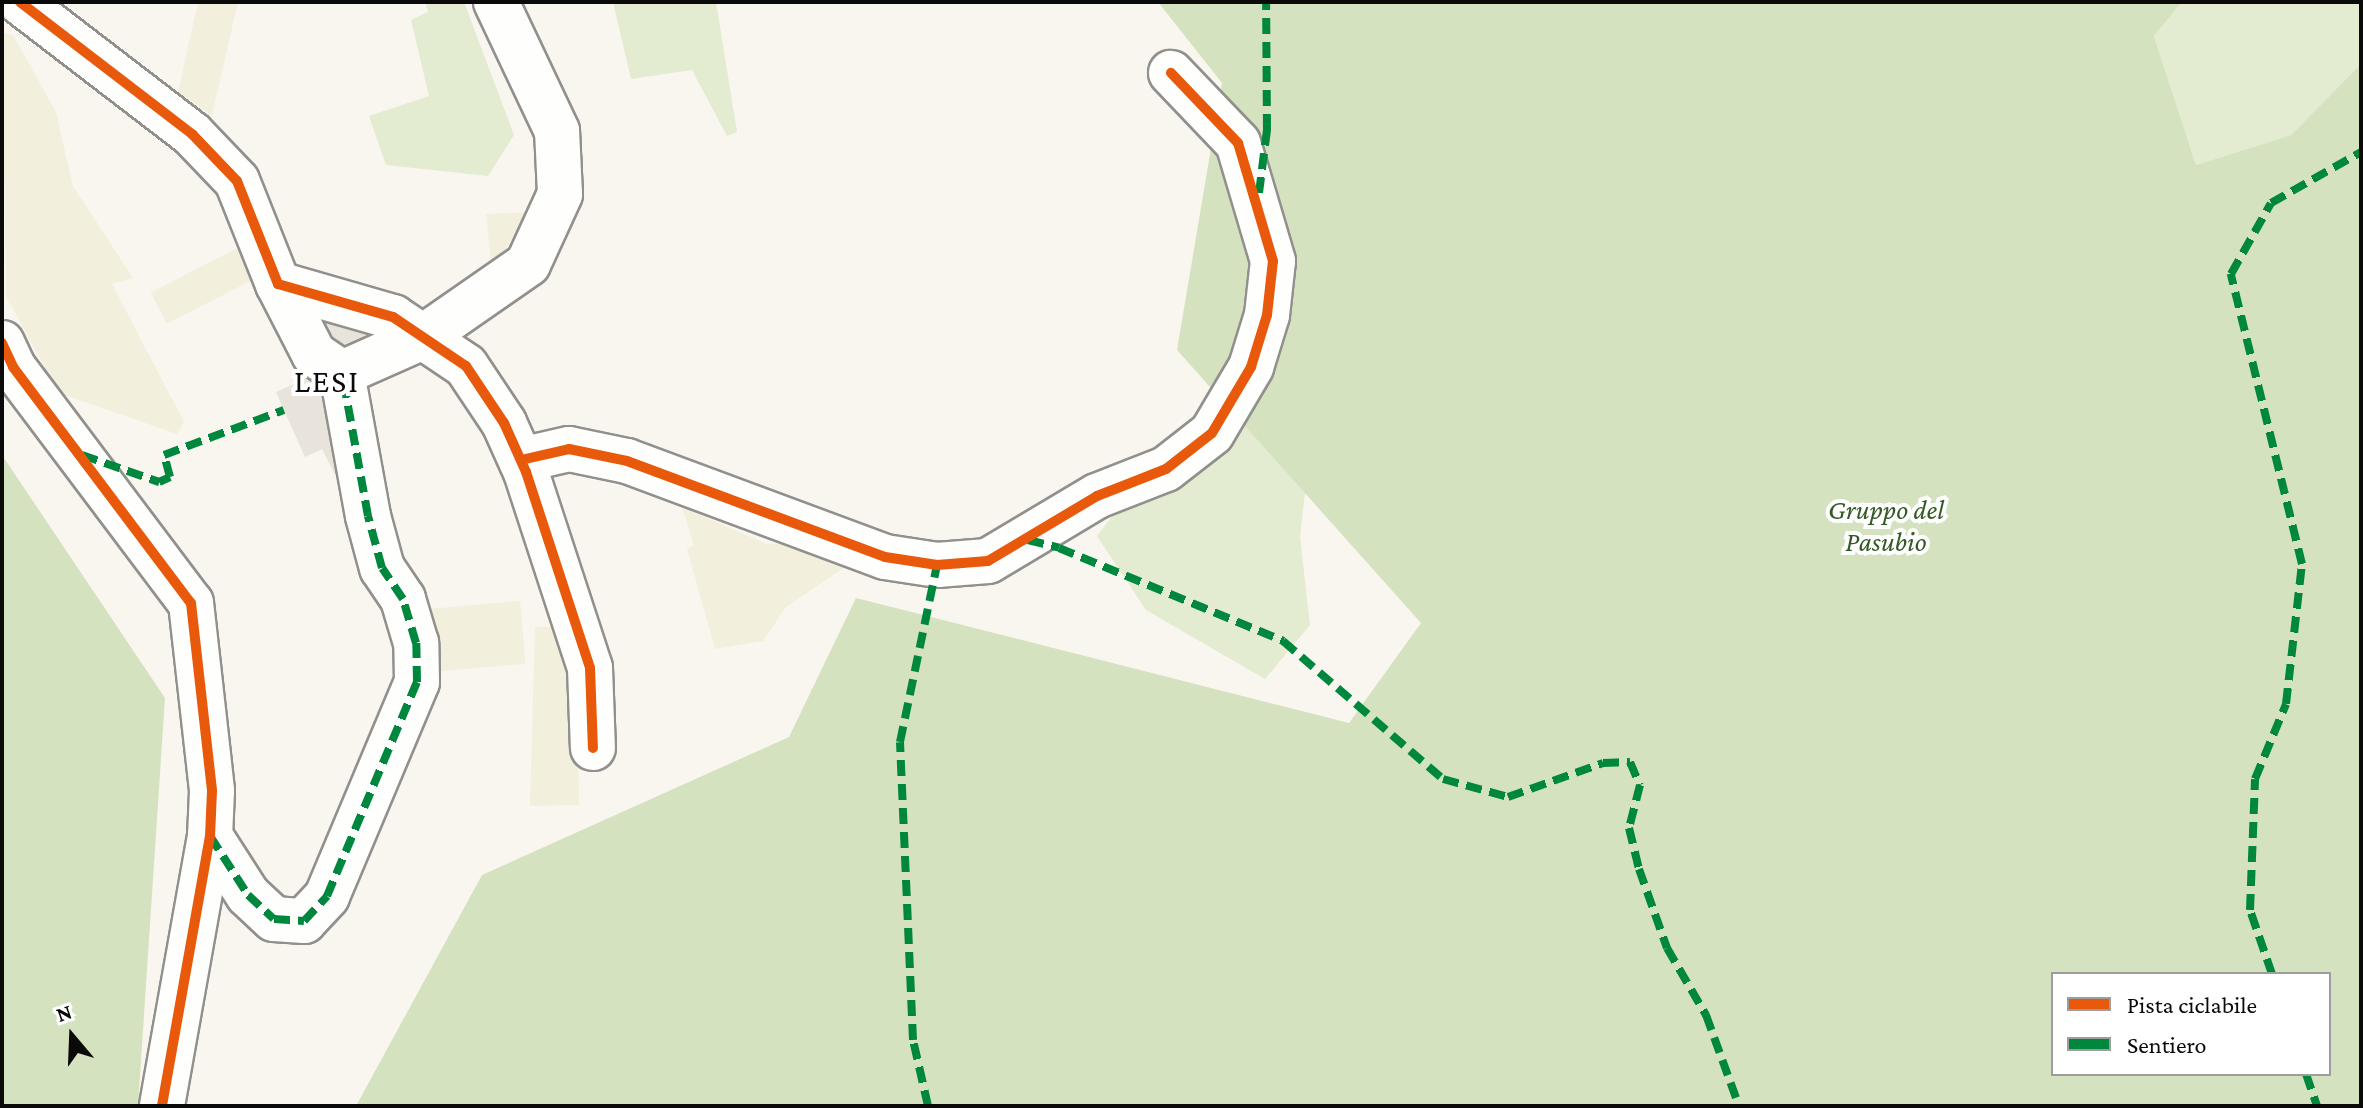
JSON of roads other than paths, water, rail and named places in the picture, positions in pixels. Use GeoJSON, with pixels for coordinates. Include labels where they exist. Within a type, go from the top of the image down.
{"type":"FeatureCollection","features":[{"type":"Feature","properties":{"kind":"street"},"geometry":{"type":"LineString","coordinates":[[20,2],[192,134],[237,181],[278,284],[314,354],[342,373],[382,568],[403,599],[416,643],[417,682],[327,896],[304,921],[274,919],[248,895],[210,836]]}},
{"type":"Feature","properties":{"kind":"street"},"geometry":{"type":"LineString","coordinates":[[342,373],[423,337],[528,264],[560,194],[557,131],[496,2]]}},
{"type":"Feature","properties":{"kind":"street"},"geometry":{"type":"LineString","coordinates":[[521,460],[569,449],[627,461],[885,557],[937,565],[988,561],[1097,496],[1166,469],[1212,433],[1251,367],[1267,315],[1273,261],[1238,143],[1171,73]]}},
{"type":"Feature","properties":{"kind":"street"},"geometry":{"type":"LineString","coordinates":[[278,284],[393,317],[466,366],[504,423],[521,460],[590,668],[593,748]]}},
{"type":"Feature","properties":{"kind":"street"},"geometry":{"type":"LineString","coordinates":[[6,355],[191,603],[212,791],[210,836],[162,1106]]}},
{"type":"Feature","properties":{"kind":"district","name":"LESI"},"geometry":{"type":"Point","coordinates":[327,381]}},
{"type":"Feature","properties":{"kind":"park label","name":"Gruppo del Pasubio"},"geometry":{"type":"Point","coordinates":[1886,526]}}]}
